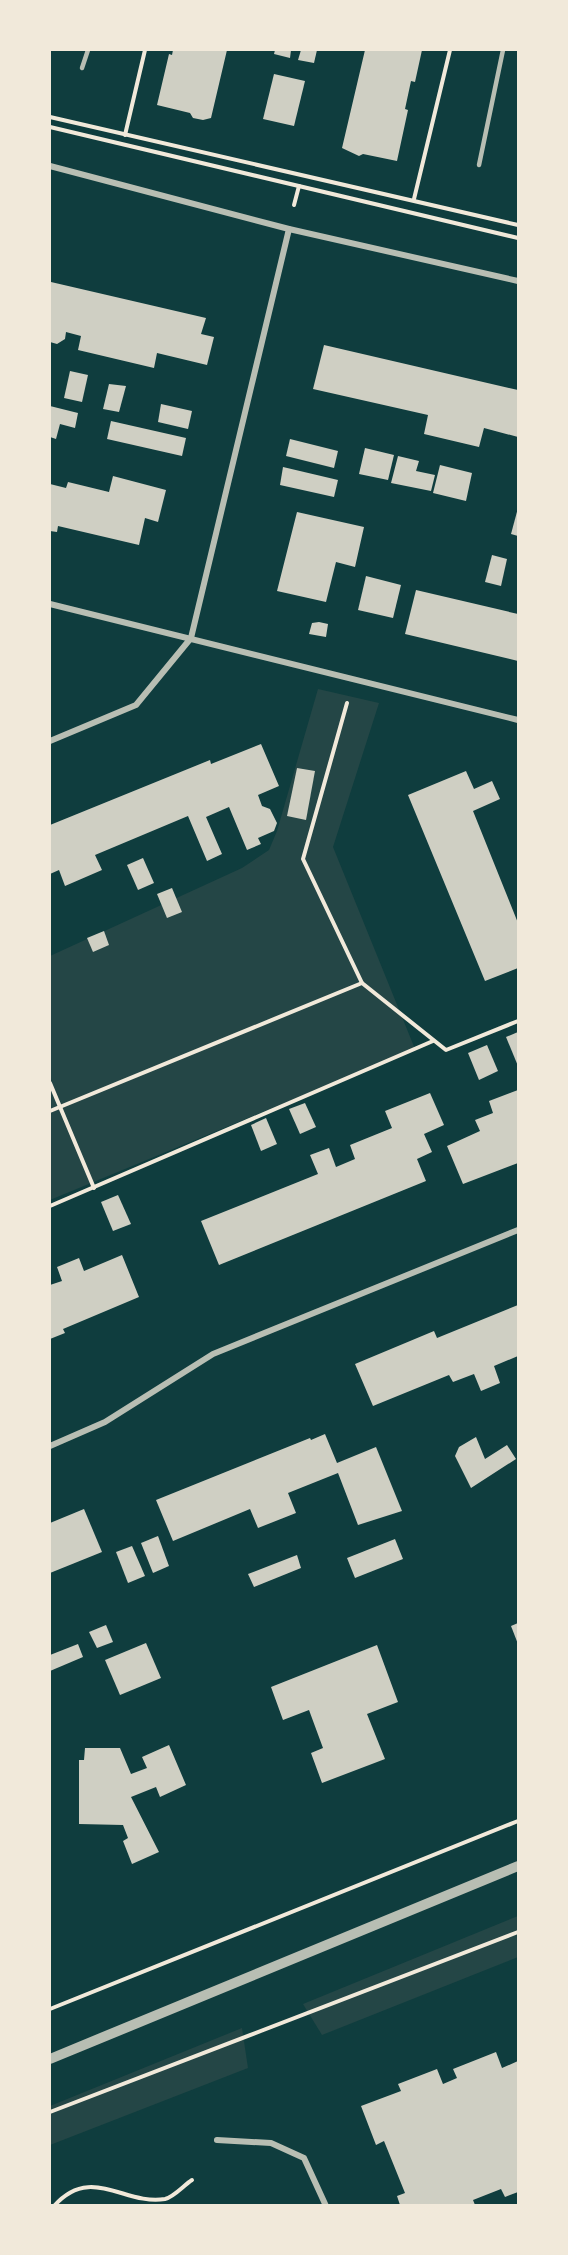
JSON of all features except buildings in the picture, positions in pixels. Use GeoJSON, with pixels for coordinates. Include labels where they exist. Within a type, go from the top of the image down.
{"type":"FeatureCollection","features":[{"type":"Feature","properties":{"kind":"street"},"geometry":{"type":"LineString","coordinates":[[50,166],[289,229],[519,281]]}},
{"type":"Feature","properties":{"kind":"street"},"geometry":{"type":"LineString","coordinates":[[50,741],[136,705],[191,638],[289,229]]}},
{"type":"Feature","properties":{"kind":"street"},"geometry":{"type":"LineString","coordinates":[[50,604],[519,720]]}},
{"type":"Feature","properties":{"kind":"street"},"geometry":{"type":"LineString","coordinates":[[50,1446],[105,1422],[213,1354],[519,1230]]}},
{"type":"Feature","properties":{"kind":"street"},"geometry":{"type":"LineString","coordinates":[[50,2059],[519,1866]]}},
{"type":"Feature","properties":{"kind":"street"},"geometry":{"type":"LineString","coordinates":[[217,2140],[271,2142],[304,2158],[326,2205]]}},
{"type":"Feature","properties":{"kind":"lane"},"geometry":{"type":"LineString","coordinates":[[82,68],[88,50]]}},
{"type":"Feature","properties":{"kind":"lane"},"geometry":{"type":"LineString","coordinates":[[479,165],[503,50]]}},
{"type":"Feature","properties":{"kind":"path"},"geometry":{"type":"LineString","coordinates":[[124,135],[145,50]]}},
{"type":"Feature","properties":{"kind":"path"},"geometry":{"type":"LineString","coordinates":[[414,199],[450,50]]}},
{"type":"Feature","properties":{"kind":"path"},"geometry":{"type":"LineString","coordinates":[[50,117],[519,225]]}},
{"type":"Feature","properties":{"kind":"path"},"geometry":{"type":"LineString","coordinates":[[50,127],[519,238]]}},
{"type":"Feature","properties":{"kind":"path"},"geometry":{"type":"LineString","coordinates":[[354,679],[303,859],[362,982],[446,1050],[519,1021]]}},
{"type":"Feature","properties":{"kind":"path"},"geometry":{"type":"LineString","coordinates":[[50,1111],[362,982]]}},
{"type":"Feature","properties":{"kind":"path"},"geometry":{"type":"LineString","coordinates":[[50,1206],[433,1041]]}},
{"type":"Feature","properties":{"kind":"path"},"geometry":{"type":"LineString","coordinates":[[50,1083],[94,1188]]}},
{"type":"Feature","properties":{"kind":"path"},"geometry":{"type":"LineString","coordinates":[[50,2009],[519,1821]]}},
{"type":"Feature","properties":{"kind":"path"},"geometry":{"type":"LineString","coordinates":[[50,2112],[519,1932]]}},
{"type":"Feature","properties":{"kind":"path"},"geometry":{"type":"LineString","coordinates":[[54,2205],[69,2193],[85,2187],[109,2188],[149,2199],[167,2199],[192,2180]]}},
{"type":"Feature","properties":{"kind":"shaded area"},"geometry":{"type":"Polygon","coordinates":[[[318,689],[379,703],[333,847],[415,1049],[50,1200],[50,956],[242,868],[269,850],[277,831],[318,689]]]}},
{"type":"Feature","properties":{"kind":"shaded area"},"geometry":{"type":"Polygon","coordinates":[[[518,1916],[518,1957],[322,2035],[303,2004],[518,1916]]]}},
{"type":"Feature","properties":{"kind":"shaded area"},"geometry":{"type":"Polygon","coordinates":[[[242,2028],[248,2068],[50,2145],[50,2106],[242,2028]]]}}]}
